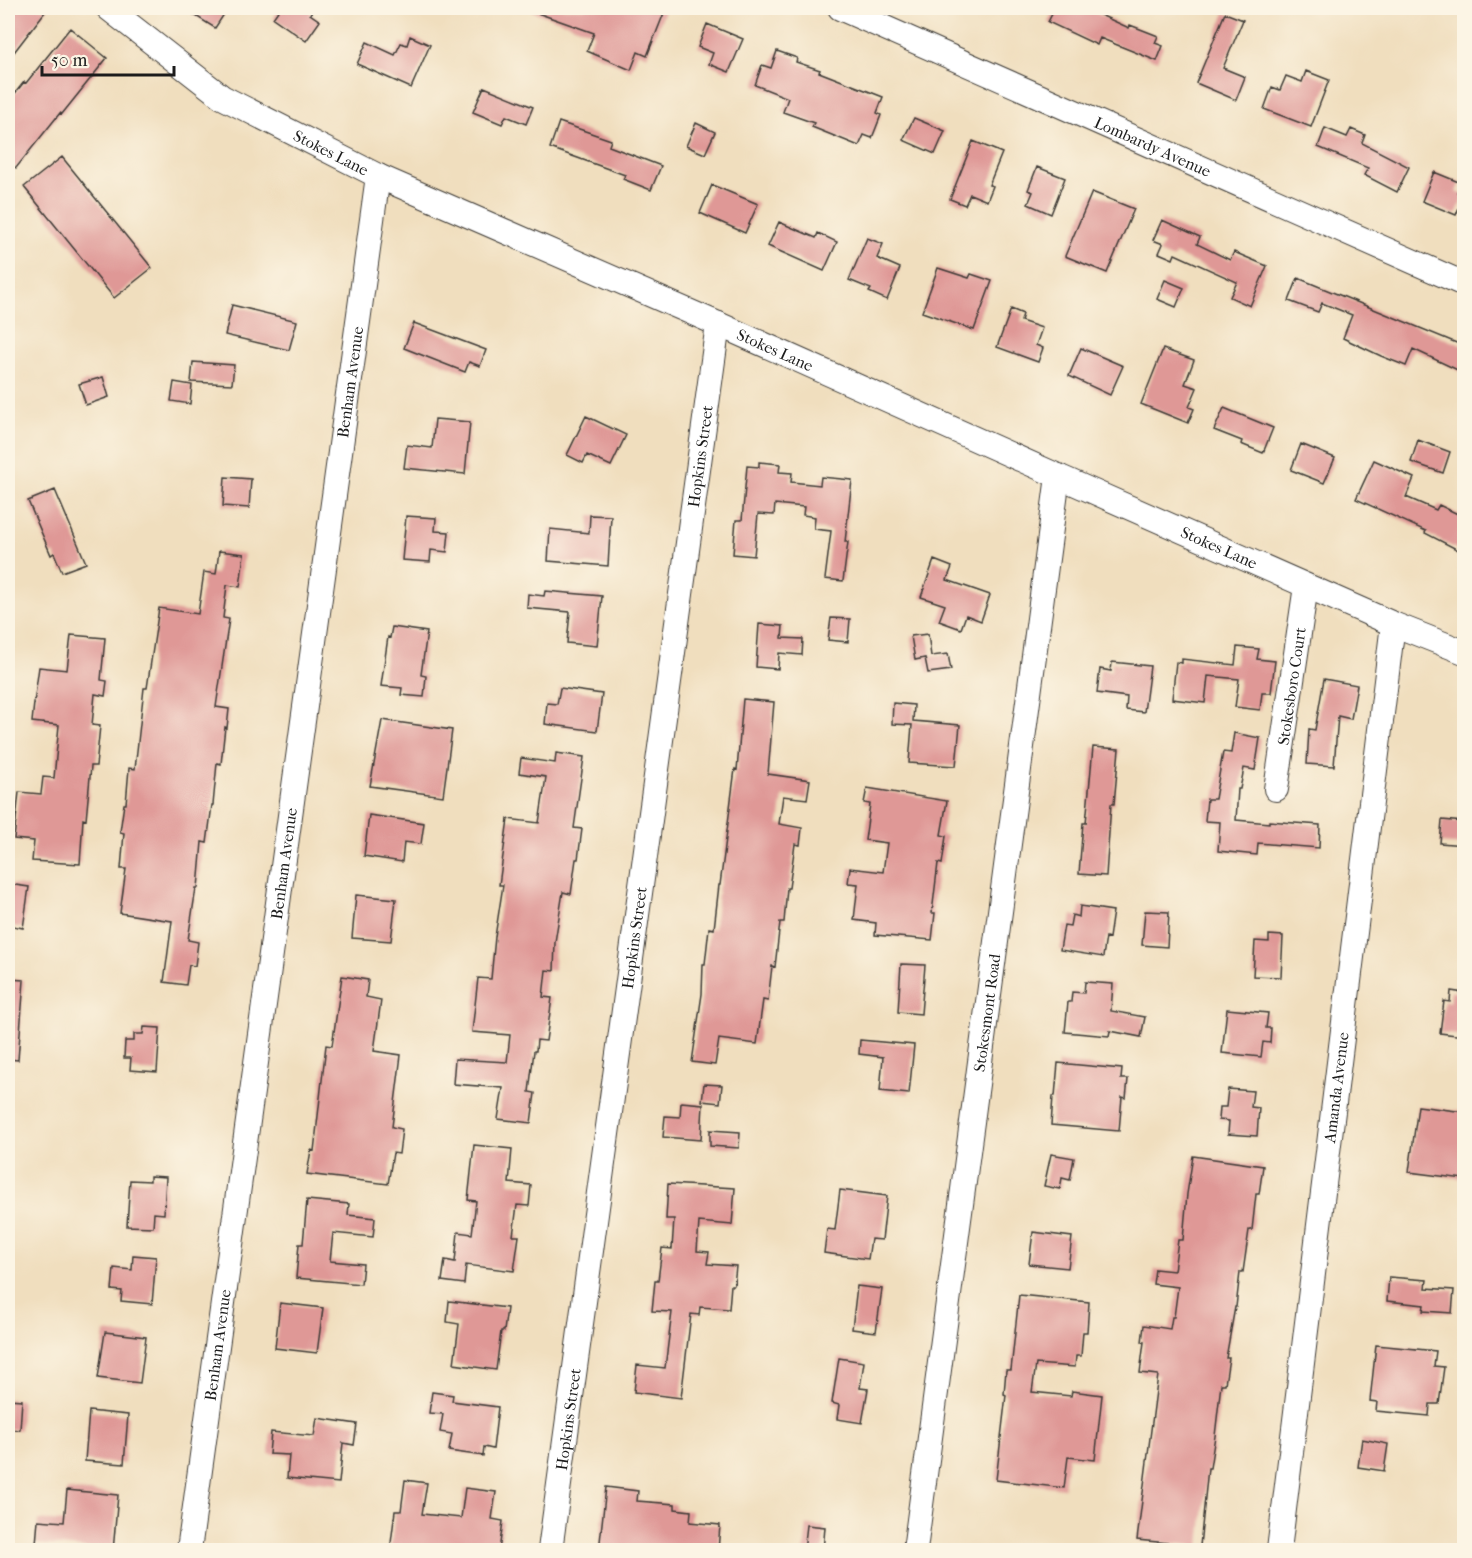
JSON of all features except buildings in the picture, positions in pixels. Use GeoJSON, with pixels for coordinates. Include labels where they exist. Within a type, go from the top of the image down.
{"type":"FeatureCollection","features":[{"type":"Feature","properties":{"kind":"street","name":"Stokes Lane"},"geometry":{"type":"LineString","coordinates":[[108,8],[222,97],[378,176],[718,324],[1306,586],[1464,652]]}},
{"type":"Feature","properties":{"kind":"street","name":"Lombardy Avenue"},"geometry":{"type":"LineString","coordinates":[[840,8],[1464,284]]}},
{"type":"Feature","properties":{"kind":"street","name":"Benham Avenue"},"geometry":{"type":"LineString","coordinates":[[189,1551],[378,176]]}},
{"type":"Feature","properties":{"kind":"street","name":"Hopkins Street"},"geometry":{"type":"LineString","coordinates":[[550,1551],[718,324]]}},
{"type":"Feature","properties":{"kind":"street","name":"Stokesmont Road"},"geometry":{"type":"LineString","coordinates":[[915,1551],[1058,476]]}},
{"type":"Feature","properties":{"kind":"street","name":"Stokesboro Court"},"geometry":{"type":"LineString","coordinates":[[1276,789],[1306,586]]}},
{"type":"Feature","properties":{"kind":"street","name":"Amanda Avenue"},"geometry":{"type":"LineString","coordinates":[[1279,1551],[1393,624]]}}]}
